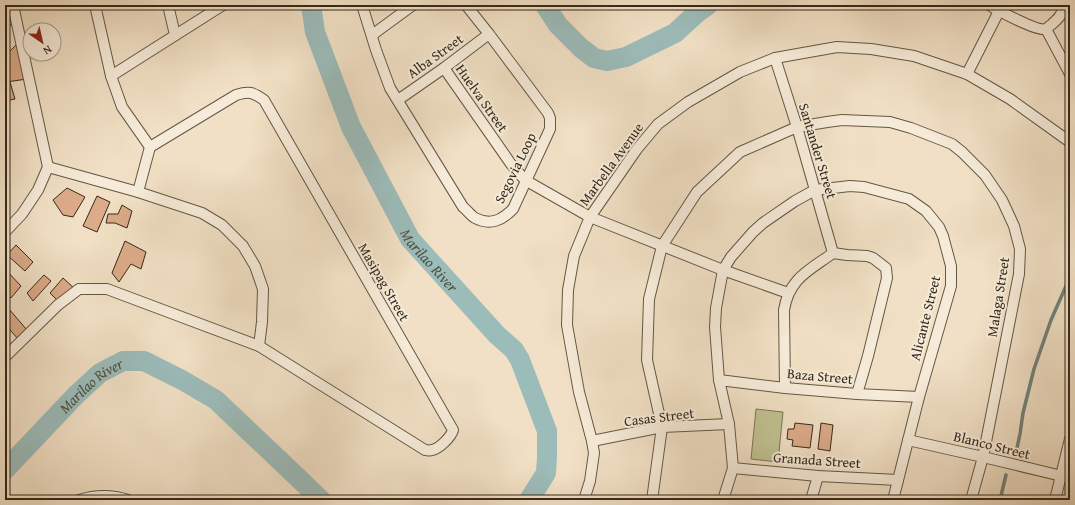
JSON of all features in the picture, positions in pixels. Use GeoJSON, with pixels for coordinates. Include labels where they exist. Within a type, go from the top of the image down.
{"type":"FeatureCollection","features":[{"type":"Feature","properties":{"kind":"street"},"geometry":{"type":"LineString","coordinates":[[5,232],[22,214],[38,190],[48,167],[13,5]]}},
{"type":"Feature","properties":{"kind":"street"},"geometry":{"type":"LineString","coordinates":[[95,5],[111,76],[122,107],[150,147],[138,192]]}},
{"type":"Feature","properties":{"kind":"street"},"geometry":{"type":"LineString","coordinates":[[168,5],[175,36]]}},
{"type":"Feature","properties":{"kind":"street"},"geometry":{"type":"LineString","coordinates":[[111,76],[223,5]]}},
{"type":"Feature","properties":{"kind":"street","name":"Segovia Loop"},"geometry":{"type":"LineString","coordinates":[[362,5],[383,72],[390,88],[464,207],[474,218],[491,222],[506,216],[513,209],[550,129],[550,118],[548,113],[466,5]]}},
{"type":"Feature","properties":{"kind":"street"},"geometry":{"type":"LineString","coordinates":[[372,35],[413,5]]}},
{"type":"Feature","properties":{"kind":"street"},"geometry":{"type":"LineString","coordinates":[[988,5],[1038,29],[1046,29],[1058,20],[1063,12],[1064,5]]}},
{"type":"Feature","properties":{"kind":"street"},"geometry":{"type":"LineString","coordinates":[[967,74],[999,11]]}},
{"type":"Feature","properties":{"kind":"street"},"geometry":{"type":"LineString","coordinates":[[1046,29],[1070,74]]}},
{"type":"Feature","properties":{"kind":"street","name":"Alba Street"},"geometry":{"type":"LineString","coordinates":[[398,100],[489,34]]}},
{"type":"Feature","properties":{"kind":"street","name":"Marbella Avenue"},"geometry":{"type":"LineString","coordinates":[[584,500],[588,490],[594,453],[579,392],[567,325],[568,290],[574,256],[590,217],[637,149],[658,124],[688,102],[740,72],[775,58],[837,47],[914,56],[967,74],[1010,99],[1070,142]]}},
{"type":"Feature","properties":{"kind":"street","name":"Santander Street"},"geometry":{"type":"LineString","coordinates":[[775,58],[797,127],[833,253]]}},
{"type":"Feature","properties":{"kind":"street","name":"Huelva Street"},"geometry":{"type":"LineString","coordinates":[[444,68],[511,164],[526,180],[590,217],[723,270],[788,293]]}},
{"type":"Feature","properties":{"kind":"street","name":"Masipag Street"},"geometry":{"type":"LineString","coordinates":[[150,147],[236,95],[245,92],[256,94],[264,100],[453,430],[452,434],[438,448],[433,450],[425,450],[259,346]]}},
{"type":"Feature","properties":{"kind":"street","name":"Malaga Street"},"geometry":{"type":"LineString","coordinates":[[652,500],[662,427],[647,360],[648,299],[662,246],[697,192],[740,152],[797,127],[842,120],[890,122],[911,128],[952,144],[985,175],[1002,200],[1014,226],[1020,249],[1019,274],[983,457],[971,500]]}},
{"type":"Feature","properties":{"kind":"street"},"geometry":{"type":"LineString","coordinates":[[5,357],[58,305],[79,289],[107,289],[259,346],[262,322],[263,289],[255,266],[243,246],[222,225],[202,213],[138,192],[48,167]]}},
{"type":"Feature","properties":{"kind":"street","name":"Alicante Street"},"geometry":{"type":"LineString","coordinates":[[723,500],[733,468],[729,424],[719,380],[716,327],[716,308],[723,270],[731,257],[753,232],[795,201],[815,190],[850,186],[864,187],[909,199],[926,211],[943,236],[952,266],[951,286],[919,397],[893,500]]}},
{"type":"Feature","properties":{"kind":"street"},"geometry":{"type":"LineString","coordinates":[[785,388],[784,310],[788,293],[802,275],[833,253],[867,256],[873,258],[886,268],[887,278],[857,394]]}},
{"type":"Feature","properties":{"kind":"street","name":"Baza Street"},"geometry":{"type":"LineString","coordinates":[[719,380],[785,388],[919,397]]}},
{"type":"Feature","properties":{"kind":"street","name":"Casas Street"},"geometry":{"type":"LineString","coordinates":[[592,441],[662,427],[729,424]]}},
{"type":"Feature","properties":{"kind":"street"},"geometry":{"type":"LineString","coordinates":[[1055,500],[1066,477],[1070,439]]}},
{"type":"Feature","properties":{"kind":"street","name":"Blanco Street"},"geometry":{"type":"LineString","coordinates":[[908,440],[1066,477]]}},
{"type":"Feature","properties":{"kind":"street","name":"Granada Street"},"geometry":{"type":"LineString","coordinates":[[733,468],[818,476],[898,480]]}},
{"type":"Feature","properties":{"kind":"street"},"geometry":{"type":"LineString","coordinates":[[811,500],[818,476]]}},
{"type":"Feature","properties":{"kind":"street"},"geometry":{"type":"LineString","coordinates":[[79,500],[97,496],[109,496],[128,500]]}},
{"type":"Feature","properties":{"kind":"green space"},"geometry":{"type":"Polygon","coordinates":[[[756,409],[783,412],[778,462],[751,459],[756,409]]]}},
{"type":"Feature","properties":{"kind":"building"},"geometry":{"type":"Polygon","coordinates":[[[12,6],[16,24],[5,26],[5,7],[12,6]]]}},
{"type":"Feature","properties":{"kind":"building"},"geometry":{"type":"Polygon","coordinates":[[[19,42],[22,62],[23,62],[27,79],[6,82],[5,56],[19,42]]]}},
{"type":"Feature","properties":{"kind":"building"},"geometry":{"type":"Polygon","coordinates":[[[10,82],[15,99],[5,101],[5,83],[10,82]]]}},
{"type":"Feature","properties":{"kind":"building"},"geometry":{"type":"Polygon","coordinates":[[[67,188],[85,197],[73,217],[63,215],[53,200],[67,188]]]}},
{"type":"Feature","properties":{"kind":"building"},"geometry":{"type":"Polygon","coordinates":[[[97,196],[110,202],[97,232],[83,226],[97,196]]]}},
{"type":"Feature","properties":{"kind":"building"},"geometry":{"type":"Polygon","coordinates":[[[122,205],[132,211],[127,228],[115,223],[106,223],[108,214],[118,214],[122,205]]]}},
{"type":"Feature","properties":{"kind":"building"},"geometry":{"type":"Polygon","coordinates":[[[125,241],[146,252],[141,269],[131,264],[119,282],[112,273],[125,241]]]}},
{"type":"Feature","properties":{"kind":"building"},"geometry":{"type":"Polygon","coordinates":[[[16,245],[33,262],[25,271],[7,255],[16,245]]]}},
{"type":"Feature","properties":{"kind":"building"},"geometry":{"type":"Polygon","coordinates":[[[5,269],[21,286],[11,298],[5,292],[5,269]]]}},
{"type":"Feature","properties":{"kind":"building"},"geometry":{"type":"Polygon","coordinates":[[[44,275],[51,281],[33,301],[27,293],[44,275]]]}},
{"type":"Feature","properties":{"kind":"building"},"geometry":{"type":"Polygon","coordinates":[[[63,278],[75,289],[58,301],[50,293],[63,278]]]}},
{"type":"Feature","properties":{"kind":"building"},"geometry":{"type":"Polygon","coordinates":[[[9,309],[27,330],[18,339],[5,324],[5,314],[9,309]]]}},
{"type":"Feature","properties":{"kind":"building"},"geometry":{"type":"Polygon","coordinates":[[[795,423],[813,425],[810,448],[792,446],[793,440],[787,439],[788,429],[794,429],[795,423]]]}},
{"type":"Feature","properties":{"kind":"building"},"geometry":{"type":"Polygon","coordinates":[[[821,423],[833,425],[830,451],[818,449],[821,423]]]}},
{"type":"Feature","properties":{"kind":"waterway","name":"Marilao River"},"geometry":{"type":"LineString","coordinates":[[311,5],[315,32],[351,127],[410,239],[497,335],[514,350],[520,360],[547,431],[546,473],[529,500]]}},
{"type":"Feature","properties":{"kind":"waterway","name":"Marilao River"},"geometry":{"type":"LineString","coordinates":[[545,5],[558,25],[581,48],[594,58],[607,61],[626,57],[675,33],[708,5]]}},
{"type":"Feature","properties":{"kind":"waterway"},"geometry":{"type":"LineString","coordinates":[[1017,448],[1023,413],[1034,369],[1051,320],[1070,277]]}},
{"type":"Feature","properties":{"kind":"waterway","name":"Marilao River"},"geometry":{"type":"LineString","coordinates":[[5,470],[76,395],[100,373],[123,361],[144,361],[182,380],[216,400],[321,500]]}},
{"type":"Feature","properties":{"kind":"waterway"},"geometry":{"type":"LineString","coordinates":[[1000,500],[1006,475]]}}]}
